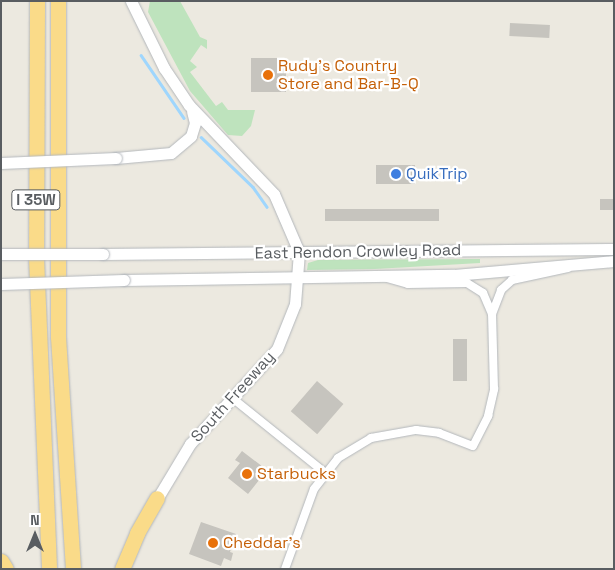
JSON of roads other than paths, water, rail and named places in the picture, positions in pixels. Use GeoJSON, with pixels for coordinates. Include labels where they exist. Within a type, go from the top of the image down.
{"type":"FeatureCollection","features":[{"type":"Feature","properties":{"kind":"highway","name":"I 35W"},"geometry":{"type":"LineString","coordinates":[[37,1],[36,257],[49,569]]}},
{"type":"Feature","properties":{"kind":"highway","name":"I 35W"},"geometry":{"type":"LineString","coordinates":[[58,1],[58,337],[73,569]]}},
{"type":"Feature","properties":{"kind":"highway"},"geometry":{"type":"LineString","coordinates":[[122,569],[137,533],[157,498]]}},
{"type":"Feature","properties":{"kind":"highway"},"geometry":{"type":"LineString","coordinates":[[1,561],[6,569]]}},
{"type":"Feature","properties":{"kind":"main road","name":"South Freeway"},"geometry":{"type":"LineString","coordinates":[[131,1],[160,60],[189,105],[274,194],[300,252],[298,280],[291,320],[277,349],[231,397],[190,444],[157,498],[131,569]]}},
{"type":"Feature","properties":{"kind":"main road"},"geometry":{"type":"LineString","coordinates":[[1,163],[160,156],[183,146],[195,124],[189,105]]}},
{"type":"Feature","properties":{"kind":"main road","name":"East Rendon Crowley Road"},"geometry":{"type":"LineString","coordinates":[[1,254],[614,249]]}},
{"type":"Feature","properties":{"kind":"main road"},"geometry":{"type":"LineString","coordinates":[[492,251],[492,273]]}},
{"type":"Feature","properties":{"kind":"main road","name":"East Rendon Crowley Road"},"geometry":{"type":"LineString","coordinates":[[1,284],[124,280],[298,280],[492,273],[614,261]]}},
{"type":"Feature","properties":{"kind":"street"},"geometry":{"type":"LineString","coordinates":[[284,569],[302,516],[324,472],[353,447],[391,432],[416,430],[439,433],[473,446],[492,404],[492,314],[501,290],[512,280],[574,266]]}},
{"type":"Feature","properties":{"kind":"street"},"geometry":{"type":"LineString","coordinates":[[384,277],[408,284],[467,283],[483,293],[492,314]]}},
{"type":"Feature","properties":{"kind":"street"},"geometry":{"type":"LineString","coordinates":[[231,397],[324,472]]}},
{"type":"Feature","properties":{"kind":"waterway"},"geometry":{"type":"LineString","coordinates":[[141,55],[184,118]]}},
{"type":"Feature","properties":{"kind":"waterway"},"geometry":{"type":"LineString","coordinates":[[201,137],[253,187],[267,207]]}},
{"type":"Feature","properties":{"kind":"place","name":"Rudy's Country Store and Bar-B-Q"},"geometry":{"type":"Point","coordinates":[268,75]}},
{"type":"Feature","properties":{"kind":"place","name":"QuikTrip"},"geometry":{"type":"Point","coordinates":[396,174]}},
{"type":"Feature","properties":{"kind":"place","name":"Starbucks"},"geometry":{"type":"Point","coordinates":[247,474]}},
{"type":"Feature","properties":{"kind":"place","name":"Cheddar's"},"geometry":{"type":"Point","coordinates":[213,543]}}]}
